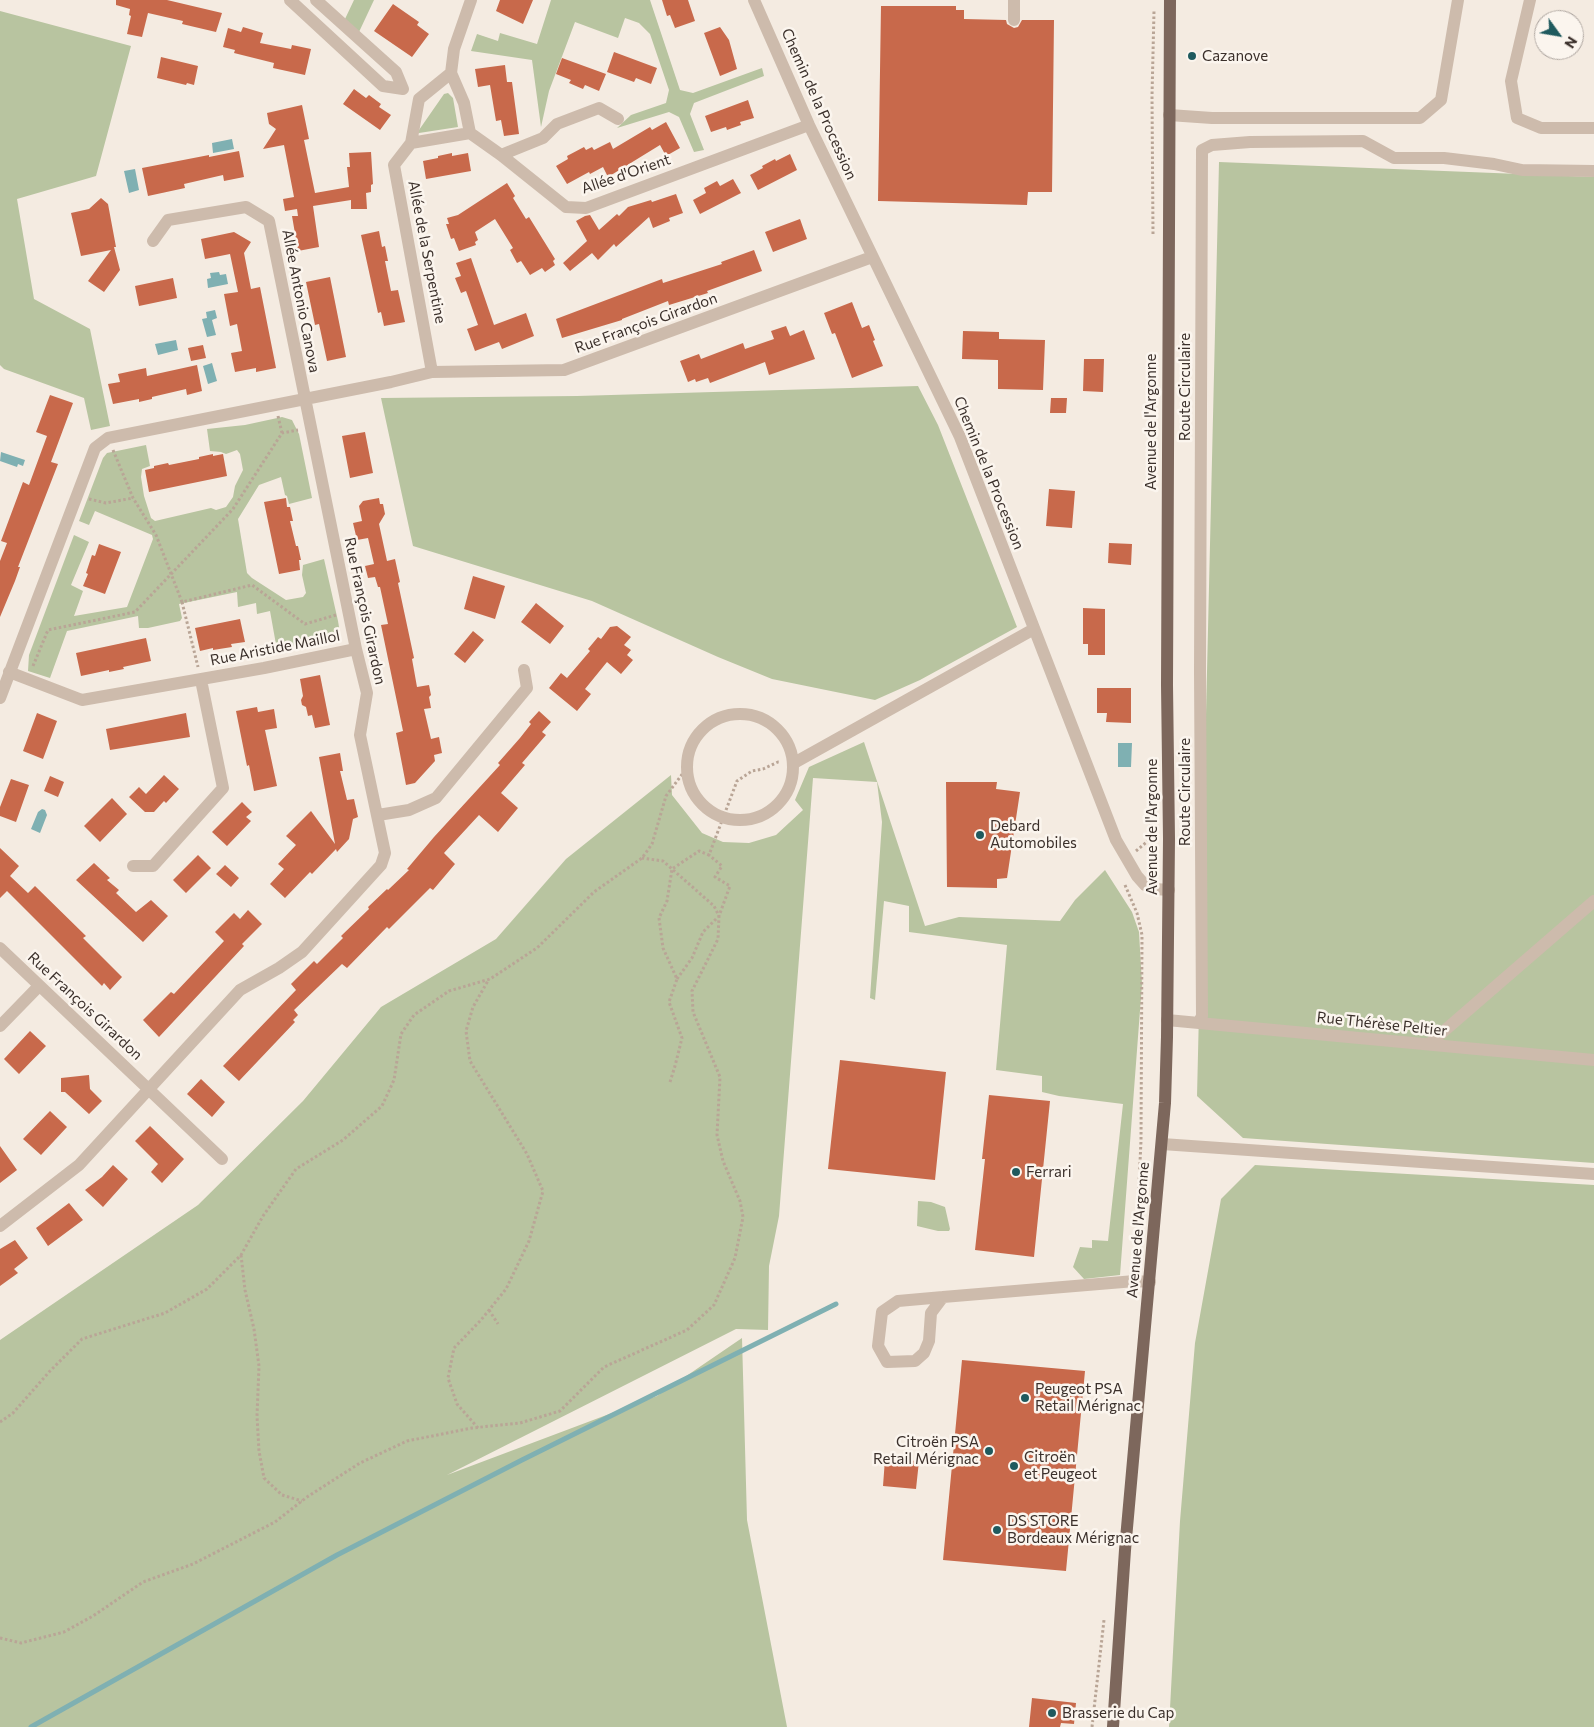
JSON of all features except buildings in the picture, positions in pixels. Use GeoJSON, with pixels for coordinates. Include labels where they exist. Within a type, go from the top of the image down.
{"type":"FeatureCollection","features":[{"type":"Feature","properties":{"kind":"main road","name":"Avenue de l'Argonne"},"geometry":{"type":"LineString","coordinates":[[1113,1727],[1125,1550],[1162,1144],[1168,1020],[1167,665],[1170,0]]}},
{"type":"Feature","properties":{"kind":"main road","name":"Avenue de l'Argonne"},"geometry":{"type":"LineString","coordinates":[[1106,1727],[1118,1651]]}},
{"type":"Feature","properties":{"kind":"main road"},"geometry":{"type":"LineString","coordinates":[[1116,1694],[1118,1727]]}},
{"type":"Feature","properties":{"kind":"street"},"geometry":{"type":"LineString","coordinates":[[290,0],[383,86],[404,90],[419,98]]}},
{"type":"Feature","properties":{"kind":"street"},"geometry":{"type":"LineString","coordinates":[[316,0],[396,72],[404,90]]}},
{"type":"Feature","properties":{"kind":"street"},"geometry":{"type":"LineString","coordinates":[[451,73],[419,98],[410,143],[470,133],[464,103],[451,73],[454,50],[471,0]]}},
{"type":"Feature","properties":{"kind":"street","name":"Chemin de la Procession"},"geometry":{"type":"LineString","coordinates":[[754,0],[809,125],[960,437],[1116,840],[1126,859],[1145,885],[1156,889],[1169,890]]}},
{"type":"Feature","properties":{"kind":"street"},"geometry":{"type":"LineString","coordinates":[[1014,0],[1014,20]]}},
{"type":"Feature","properties":{"kind":"street"},"geometry":{"type":"LineString","coordinates":[[1169,115],[1212,118],[1420,118],[1441,100],[1458,0]]}},
{"type":"Feature","properties":{"kind":"street"},"geometry":{"type":"LineString","coordinates":[[1530,0],[1511,81],[1517,118],[1541,128],[1594,128]]}},
{"type":"Feature","properties":{"kind":"street"},"geometry":{"type":"LineString","coordinates":[[501,155],[543,138],[557,124],[599,108],[618,119]]}},
{"type":"Feature","properties":{"kind":"street","name":"Allée d'Orient"},"geometry":{"type":"LineString","coordinates":[[470,133],[501,155],[566,207],[586,208],[809,125]]}},
{"type":"Feature","properties":{"kind":"street","name":"Route Circulaire"},"geometry":{"type":"LineString","coordinates":[[1199,1022],[1202,1016],[1200,681],[1202,150],[1212,145],[1250,142],[1363,141],[1394,158],[1444,158],[1494,164],[1522,170],[1594,170]]}},
{"type":"Feature","properties":{"kind":"street","name":"Allée de la Serpentine"},"geometry":{"type":"LineString","coordinates":[[410,143],[394,165],[432,372]]}},
{"type":"Feature","properties":{"kind":"street","name":"Allée Antonio Canova"},"geometry":{"type":"LineString","coordinates":[[153,241],[168,220],[246,207],[268,221],[304,398]]}},
{"type":"Feature","properties":{"kind":"street","name":"Rue François Girardon"},"geometry":{"type":"LineString","coordinates":[[108,438],[391,382],[432,372],[564,370],[872,257]]}},
{"type":"Feature","properties":{"kind":"street","name":"Rue François Girardon"},"geometry":{"type":"LineString","coordinates":[[148,1088],[240,990],[279,968],[302,952],[381,865],[384,853],[378,815],[360,735],[367,693],[348,612],[304,398]]}},
{"type":"Feature","properties":{"kind":"street"},"geometry":{"type":"LineString","coordinates":[[0,698],[94,448],[108,438]]}},
{"type":"Feature","properties":{"kind":"street"},"geometry":{"type":"LineString","coordinates":[[794,763],[1034,630]]}},
{"type":"Feature","properties":{"kind":"street","name":"Rue Aristide Maillol"},"geometry":{"type":"LineString","coordinates":[[9,672],[28,681],[82,700],[201,680],[356,649]]}},
{"type":"Feature","properties":{"kind":"street"},"geometry":{"type":"LineString","coordinates":[[378,815],[409,810],[436,798],[527,688],[524,670]]}},
{"type":"Feature","properties":{"kind":"street","name":"Rue Aristide Maillol"},"geometry":{"type":"LineString","coordinates":[[133,866],[153,866],[223,788],[201,680]]}},
{"type":"Feature","properties":{"kind":"street"},"geometry":{"type":"LineString","coordinates":[[747,714],[764,719],[779,730],[789,745],[794,763],[792,780],[786,796],[774,809],[760,818],[743,821],[723,818],[710,812],[698,801],[690,786],[686,769],[689,751],[698,735],[711,722],[728,715],[747,714]]}},
{"type":"Feature","properties":{"kind":"street"},"geometry":{"type":"LineString","coordinates":[[1428,1044],[1594,901]]}},
{"type":"Feature","properties":{"kind":"street","name":"Rue François Girardon"},"geometry":{"type":"LineString","coordinates":[[0,948],[222,1159]]}},
{"type":"Feature","properties":{"kind":"street"},"geometry":{"type":"LineString","coordinates":[[0,1026],[39,986]]}},
{"type":"Feature","properties":{"kind":"street","name":"Rue Thérèse Peltier"},"geometry":{"type":"LineString","coordinates":[[1168,1020],[1594,1060]]}},
{"type":"Feature","properties":{"kind":"street"},"geometry":{"type":"LineString","coordinates":[[0,1226],[79,1165],[148,1088]]}},
{"type":"Feature","properties":{"kind":"street"},"geometry":{"type":"LineString","coordinates":[[1162,1144],[1594,1174]]}},
{"type":"Feature","properties":{"kind":"street"},"geometry":{"type":"LineString","coordinates":[[943,1297],[931,1313],[929,1341],[924,1353],[916,1361],[887,1362],[878,1346],[882,1312],[898,1301],[943,1297],[1136,1281],[1150,1282]]}},
{"type":"Feature","properties":{"kind":"path"},"geometry":{"type":"LineString","coordinates":[[1153,236],[1152,96],[1154,10]]}},
{"type":"Feature","properties":{"kind":"path"},"geometry":{"type":"LineString","coordinates":[[28,681],[48,630],[134,612],[233,509],[282,433],[311,428]]}},
{"type":"Feature","properties":{"kind":"path"},"geometry":{"type":"LineString","coordinates":[[108,438],[133,498],[156,535],[172,573],[182,602],[201,680]]}},
{"type":"Feature","properties":{"kind":"path"},"geometry":{"type":"LineString","coordinates":[[76,496],[106,502],[133,498]]}},
{"type":"Feature","properties":{"kind":"path"},"geometry":{"type":"LineString","coordinates":[[182,602],[252,585],[305,624],[348,612]]}},
{"type":"Feature","properties":{"kind":"path"},"geometry":{"type":"LineString","coordinates":[[709,855],[737,781],[752,771],[763,769],[778,762],[794,763]]}},
{"type":"Feature","properties":{"kind":"path"},"geometry":{"type":"LineString","coordinates":[[0,1422],[13,1413],[50,1370],[82,1340],[165,1313],[207,1289],[241,1254],[263,1216],[296,1169],[343,1140],[382,1106],[394,1080],[400,1034],[414,1014],[449,991],[490,979],[537,948],[594,892],[642,858],[652,844],[666,796],[686,769]]}},
{"type":"Feature","properties":{"kind":"path"},"geometry":{"type":"LineString","coordinates":[[1126,859],[1149,840],[1153,794]]}},
{"type":"Feature","properties":{"kind":"path"},"geometry":{"type":"LineString","coordinates":[[0,1638],[21,1643],[64,1632],[93,1616],[143,1582],[202,1560],[274,1522],[360,1463],[407,1442],[478,1428],[520,1423],[560,1411],[604,1367],[687,1330],[714,1306],[735,1258],[743,1217],[740,1201],[724,1161],[717,1135],[720,1077],[693,1012],[692,991],[718,939],[719,916],[730,886],[715,877],[722,866],[709,855],[698,851],[672,869],[667,901],[659,918],[663,948],[677,979]]}},
{"type":"Feature","properties":{"kind":"path"},"geometry":{"type":"LineString","coordinates":[[642,858],[663,861],[714,906],[719,916]]}},
{"type":"Feature","properties":{"kind":"path"},"geometry":{"type":"LineString","coordinates":[[1122,879],[1137,913],[1142,935],[1142,1142],[1138,1206],[1140,1220]]}},
{"type":"Feature","properties":{"kind":"path"},"geometry":{"type":"LineString","coordinates":[[670,1082],[682,1038],[669,1002],[677,979],[692,958],[704,932],[719,916]]}},
{"type":"Feature","properties":{"kind":"path"},"geometry":{"type":"LineString","coordinates":[[478,1428],[457,1404],[448,1378],[454,1348],[506,1290],[529,1241],[543,1191],[527,1154],[470,1061],[466,1031],[473,1007],[490,979]]}},
{"type":"Feature","properties":{"kind":"path"},"geometry":{"type":"LineString","coordinates":[[241,1254],[245,1290],[254,1329],[259,1366],[256,1416],[259,1451],[264,1478],[282,1495],[302,1501]]}},
{"type":"Feature","properties":{"kind":"path"},"geometry":{"type":"LineString","coordinates":[[490,1310],[498,1324]]}},
{"type":"Feature","properties":{"kind":"green space"},"geometry":{"type":"Polygon","coordinates":[[[354,0],[374,0],[359,32],[345,19],[354,0]]]}},
{"type":"Feature","properties":{"kind":"green space"},"geometry":{"type":"Polygon","coordinates":[[[551,0],[650,0],[680,90],[693,93],[762,68],[764,76],[694,103],[690,114],[704,150],[694,152],[679,117],[669,112],[617,128],[631,115],[666,103],[669,90],[650,34],[639,23],[625,18],[618,38],[575,22],[549,91],[541,127],[532,60],[471,51],[477,34],[498,41],[500,33],[537,44],[551,0]]]}},
{"type":"Feature","properties":{"kind":"green space"},"geometry":{"type":"Polygon","coordinates":[[[0,11],[131,46],[96,176],[17,199],[34,299],[90,329],[110,426],[91,430],[84,398],[4,369],[0,365],[0,11]]]}},
{"type":"Feature","properties":{"kind":"green space"},"geometry":{"type":"Polygon","coordinates":[[[448,93],[453,98],[458,127],[419,133],[419,130],[444,94],[448,93]]]}},
{"type":"Feature","properties":{"kind":"green space"},"geometry":{"type":"Polygon","coordinates":[[[1219,162],[1594,177],[1594,1163],[1243,1138],[1197,1096],[1219,162]]]}},
{"type":"Feature","properties":{"kind":"green space"},"geometry":{"type":"Polygon","coordinates":[[[918,386],[938,425],[1017,627],[920,680],[875,700],[772,679],[592,601],[413,546],[381,398],[577,396],[918,386]]]}},
{"type":"Feature","properties":{"kind":"green space"},"geometry":{"type":"Polygon","coordinates":[[[282,417],[292,420],[299,434],[312,498],[289,504],[281,477],[259,485],[238,519],[247,573],[286,600],[303,597],[306,593],[302,575],[303,565],[324,559],[339,627],[331,638],[277,650],[270,611],[257,614],[256,603],[238,607],[237,592],[179,604],[182,618],[180,621],[148,628],[139,628],[138,616],[67,631],[50,678],[28,671],[29,655],[74,535],[89,542],[71,585],[83,591],[74,616],[127,607],[153,539],[152,535],[95,511],[89,525],[79,521],[103,458],[107,453],[146,445],[150,466],[142,469],[141,477],[144,496],[151,518],[155,521],[211,508],[216,510],[226,507],[233,497],[235,486],[243,470],[240,454],[237,450],[226,454],[210,451],[207,429],[245,425],[282,417]]]}},
{"type":"Feature","properties":{"kind":"green space"},"geometry":{"type":"Polygon","coordinates":[[[864,742],[925,926],[959,917],[1060,921],[1075,900],[1105,870],[1132,912],[1139,932],[1142,984],[1120,1275],[1084,1279],[1073,1267],[1080,1247],[1092,1248],[1092,1240],[1108,1241],[1123,1104],[1042,1092],[1042,1076],[996,1070],[1007,945],[909,932],[909,906],[884,901],[875,1000],[870,998],[882,822],[877,782],[813,778],[779,1216],[769,1266],[768,1330],[736,1329],[447,1475],[657,1396],[742,1338],[747,1520],[787,1727],[0,1727],[0,1340],[198,1205],[303,1101],[381,1007],[496,939],[566,859],[671,775],[672,795],[702,833],[723,842],[749,843],[776,835],[803,810],[795,800],[809,767],[864,742]]]}},
{"type":"Feature","properties":{"kind":"green space"},"geometry":{"type":"Polygon","coordinates":[[[1255,1165],[1594,1185],[1594,1727],[1169,1727],[1180,1521],[1195,1343],[1221,1199],[1255,1165]]]}},
{"type":"Feature","properties":{"kind":"green space"},"geometry":{"type":"Polygon","coordinates":[[[918,1201],[931,1202],[945,1207],[949,1231],[938,1231],[917,1226],[918,1201]]]}},
{"type":"Feature","properties":{"kind":"water"},"geometry":{"type":"Polygon","coordinates":[[[232,139],[234,149],[213,153],[212,143],[232,139]]]}},
{"type":"Feature","properties":{"kind":"water"},"geometry":{"type":"Polygon","coordinates":[[[135,169],[139,190],[129,193],[124,171],[135,169]]]}},
{"type":"Feature","properties":{"kind":"water"},"geometry":{"type":"Polygon","coordinates":[[[219,272],[220,275],[226,274],[228,284],[208,288],[207,279],[211,278],[210,273],[219,272]]]}},
{"type":"Feature","properties":{"kind":"water"},"geometry":{"type":"Polygon","coordinates":[[[215,310],[217,318],[212,320],[216,335],[207,337],[202,319],[207,318],[206,312],[215,310]]]}},
{"type":"Feature","properties":{"kind":"water"},"geometry":{"type":"Polygon","coordinates":[[[176,340],[178,350],[158,355],[155,344],[176,340]]]}},
{"type":"Feature","properties":{"kind":"water"},"geometry":{"type":"Polygon","coordinates":[[[212,363],[217,381],[208,384],[203,366],[212,363]]]}},
{"type":"Feature","properties":{"kind":"water"},"geometry":{"type":"Polygon","coordinates":[[[1,452],[25,460],[23,466],[18,464],[17,467],[0,461],[1,452]]]}},
{"type":"Feature","properties":{"kind":"water"},"geometry":{"type":"Polygon","coordinates":[[[1118,743],[1132,743],[1131,767],[1118,767],[1118,743]]]}},
{"type":"Feature","properties":{"kind":"water"},"geometry":{"type":"Polygon","coordinates":[[[42,809],[45,810],[47,815],[40,833],[31,829],[38,812],[42,809]]]}},
{"type":"Feature","properties":{"kind":"waterway"},"geometry":{"type":"LineString","coordinates":[[31,1727],[337,1555],[522,1460],[836,1304]]}},
{"type":"Feature","properties":{"kind":"place","name":"Cazanove"},"geometry":{"type":"Point","coordinates":[1192,56]}},
{"type":"Feature","properties":{"kind":"place","name":"Debard Automobiles"},"geometry":{"type":"Point","coordinates":[980,835]}},
{"type":"Feature","properties":{"kind":"place","name":"Ferrari"},"geometry":{"type":"Point","coordinates":[1016,1172]}},
{"type":"Feature","properties":{"kind":"place","name":"Peugeot PSA Retail Mérignac"},"geometry":{"type":"Point","coordinates":[1025,1398]}},
{"type":"Feature","properties":{"kind":"place","name":"Citroën PSA Retail Mérignac"},"geometry":{"type":"Point","coordinates":[989,1451]}},
{"type":"Feature","properties":{"kind":"place","name":"Citroën et Peugeot"},"geometry":{"type":"Point","coordinates":[1014,1466]}},
{"type":"Feature","properties":{"kind":"place","name":"DS STORE Bordeaux Mérignac"},"geometry":{"type":"Point","coordinates":[997,1530]}},
{"type":"Feature","properties":{"kind":"place","name":"Brasserie du Cap"},"geometry":{"type":"Point","coordinates":[1052,1713]}}]}
